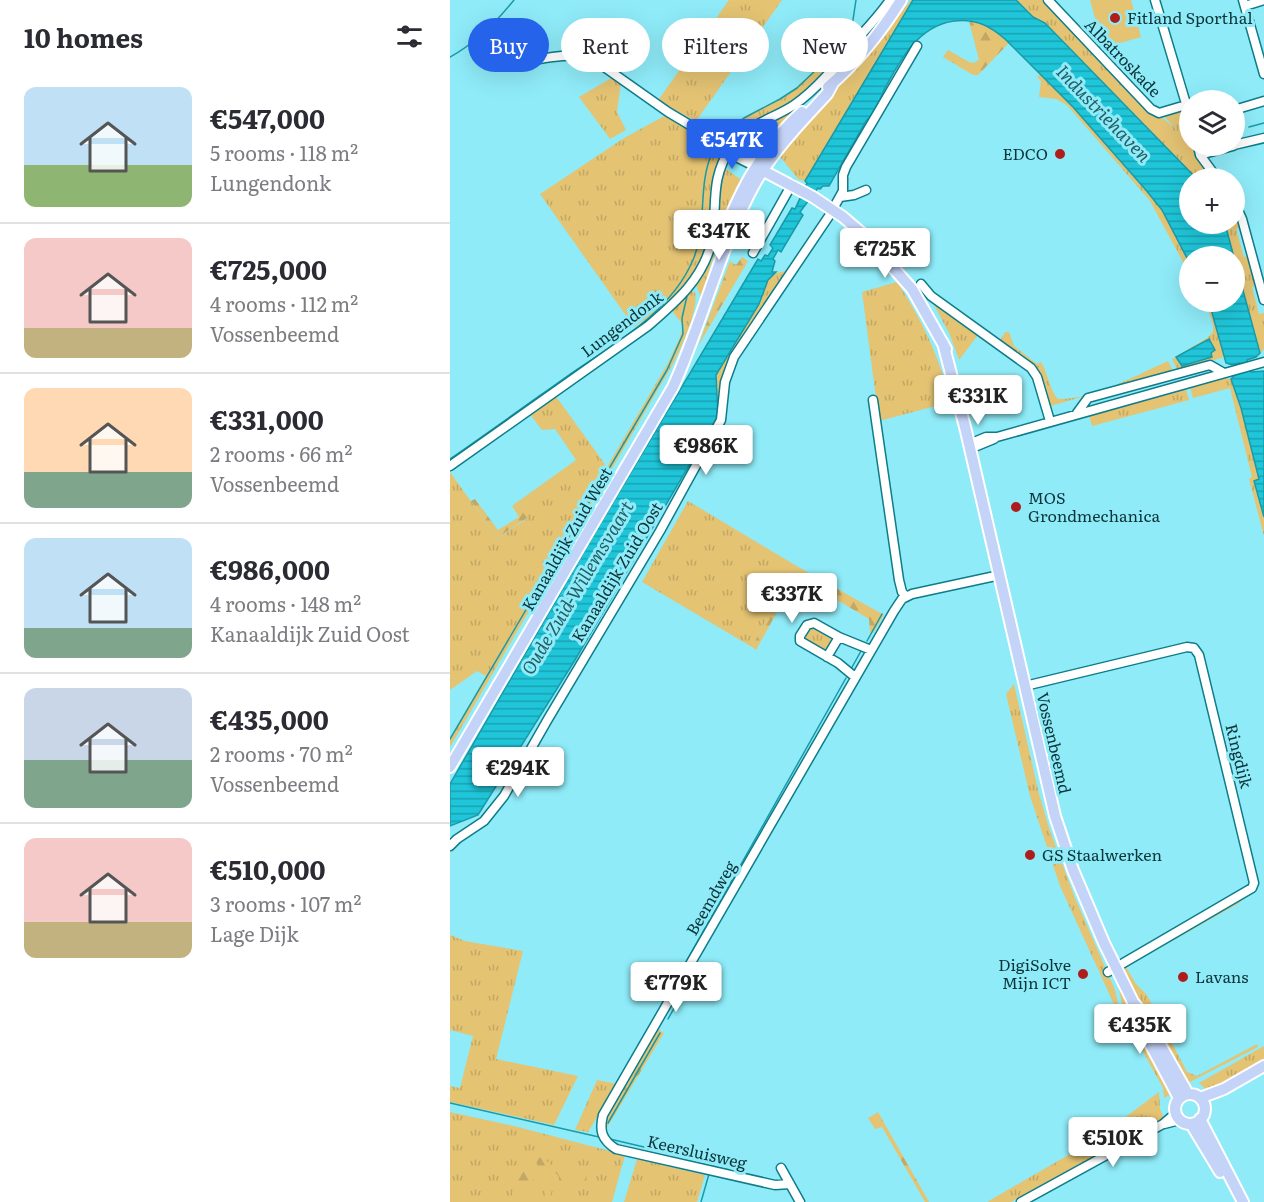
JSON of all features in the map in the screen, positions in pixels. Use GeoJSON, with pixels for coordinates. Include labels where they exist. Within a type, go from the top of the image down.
{"type":"FeatureCollection","features":[{"type":"Feature","properties":{"kind":"main road","name":"Kanaaldijk Zuid West"},"geometry":{"type":"LineString","coordinates":[[450,767],[667,397],[686,359],[736,221],[761,167],[827,94],[832,83],[870,44],[901,0]]}},
{"type":"Feature","properties":{"kind":"main road","name":"Vossenbeemd"},"geometry":{"type":"LineString","coordinates":[[761,167],[780,176],[833,210],[864,235],[902,276],[921,302],[943,343],[961,384],[974,443],[986,517],[1055,816],[1112,970],[1144,1016],[1184,1096]]}},
{"type":"Feature","properties":{"kind":"main road"},"geometry":{"type":"LineString","coordinates":[[1243,1202],[1195,1122],[1178,1116],[1176,1104],[1184,1096],[1202,1102],[1264,1066]]}},
{"type":"Feature","properties":{"kind":"main road"},"geometry":{"type":"LineString","coordinates":[[1195,1122],[1203,1115],[1202,1102]]}},
{"type":"Feature","properties":{"kind":"main road"},"geometry":{"type":"LineString","coordinates":[[1195,1122],[1237,1202]]}},
{"type":"Feature","properties":{"kind":"street"},"geometry":{"type":"LineString","coordinates":[[730,149],[745,131],[795,104],[838,62],[890,0]]}},
{"type":"Feature","properties":{"kind":"street","name":"Albatroskade"},"geometry":{"type":"LineString","coordinates":[[1048,0],[1150,109],[1160,112],[1179,107]]}},
{"type":"Feature","properties":{"kind":"street"},"geometry":{"type":"LineString","coordinates":[[1264,0],[1244,3],[1264,74]]}},
{"type":"Feature","properties":{"kind":"street"},"geometry":{"type":"LineString","coordinates":[[1158,1],[1182,90]]}},
{"type":"Feature","properties":{"kind":"street","name":"Kanaaldijk Zuid Oost"},"geometry":{"type":"LineString","coordinates":[[450,846],[484,821],[504,796],[660,531],[721,420],[725,382],[734,357],[833,210],[843,191],[843,174],[846,167],[917,46]]}},
{"type":"Feature","properties":{"kind":"street"},"geometry":{"type":"LineString","coordinates":[[549,59],[577,56],[600,63],[668,112],[730,149],[740,150],[761,167]]}},
{"type":"Feature","properties":{"kind":"street"},"geometry":{"type":"LineString","coordinates":[[1245,107],[1264,101]]}},
{"type":"Feature","properties":{"kind":"street"},"geometry":{"type":"LineString","coordinates":[[1245,142],[1264,138]]}},
{"type":"Feature","properties":{"kind":"street","name":"Lungendonk"},"geometry":{"type":"LineString","coordinates":[[450,466],[648,326],[686,291],[693,283],[708,254],[712,239],[717,175],[730,149]]}},
{"type":"Feature","properties":{"kind":"street"},"geometry":{"type":"LineString","coordinates":[[753,253],[787,182]]}},
{"type":"Feature","properties":{"kind":"street"},"geometry":{"type":"LineString","coordinates":[[840,197],[866,190]]}},
{"type":"Feature","properties":{"kind":"street"},"geometry":{"type":"LineString","coordinates":[[1245,230],[1264,300]]}},
{"type":"Feature","properties":{"kind":"street"},"geometry":{"type":"LineString","coordinates":[[921,284],[931,296],[1031,368],[1037,377],[1050,421]]}},
{"type":"Feature","properties":{"kind":"street"},"geometry":{"type":"LineString","coordinates":[[974,443],[987,443],[997,437],[1077,413],[1264,362]]}},
{"type":"Feature","properties":{"kind":"street"},"geometry":{"type":"LineString","coordinates":[[1077,413],[1088,398],[1210,365],[1224,373]]}},
{"type":"Feature","properties":{"kind":"street"},"geometry":{"type":"LineString","coordinates":[[1176,375],[1179,385]]}},
{"type":"Feature","properties":{"kind":"street"},"geometry":{"type":"LineString","coordinates":[[873,400],[902,592],[906,596],[1000,575]]}},
{"type":"Feature","properties":{"kind":"street","name":"Beemdweg"},"geometry":{"type":"LineString","coordinates":[[602,1136],[603,1115],[855,677],[894,611],[906,596]]}},
{"type":"Feature","properties":{"kind":"street"},"geometry":{"type":"LineString","coordinates":[[855,677],[800,641],[800,636],[807,625],[814,623],[839,637],[871,650]]}},
{"type":"Feature","properties":{"kind":"street"},"geometry":{"type":"LineString","coordinates":[[827,657],[839,637]]}},
{"type":"Feature","properties":{"kind":"street","name":"Ringdijk"},"geometry":{"type":"LineString","coordinates":[[1025,686],[1187,647],[1194,648],[1199,655],[1254,883],[1252,888],[1112,970]]}},
{"type":"Feature","properties":{"kind":"street"},"geometry":{"type":"LineString","coordinates":[[1022,1202],[1178,1116]]}},
{"type":"Feature","properties":{"kind":"street","name":"Keersluisweg"},"geometry":{"type":"LineString","coordinates":[[602,1136],[616,1149],[775,1185],[789,1184]]}},
{"type":"Feature","properties":{"kind":"street"},"geometry":{"type":"LineString","coordinates":[[781,1168],[800,1202]]}},
{"type":"Feature","properties":{"kind":"green space"},"geometry":{"type":"Polygon","coordinates":[[[729,0],[782,0],[769,18],[716,18],[729,0]]]}},
{"type":"Feature","properties":{"kind":"green space"},"geometry":{"type":"Polygon","coordinates":[[[913,0],[814,168],[805,181],[798,179],[777,153],[850,72],[868,72],[868,53],[913,0]]]}},
{"type":"Feature","properties":{"kind":"green space"},"geometry":{"type":"Polygon","coordinates":[[[1016,0],[1043,0],[1149,110],[1162,117],[1179,133],[1179,156],[1199,156],[1206,168],[1186,168],[1045,23],[1033,17],[1016,0]]]}},
{"type":"Feature","properties":{"kind":"green space","name":"Fitland Sporthal"},"geometry":{"type":"Polygon","coordinates":[[[1090,0],[1131,0],[1141,37],[1103,48],[1090,0]]]}},
{"type":"Feature","properties":{"kind":"green space"},"geometry":{"type":"Polygon","coordinates":[[[969,21],[987,25],[1009,43],[978,75],[973,75],[943,57],[948,50],[969,62],[979,60],[969,21]]]}},
{"type":"Feature","properties":{"kind":"green space"},"geometry":{"type":"Polygon","coordinates":[[[678,72],[731,72],[696,121],[672,111],[659,99],[678,72]]]}},
{"type":"Feature","properties":{"kind":"green space"},"geometry":{"type":"Polygon","coordinates":[[[813,72],[826,72],[799,97],[745,128],[732,139],[723,135],[738,121],[790,92],[813,72]]]}},
{"type":"Feature","properties":{"kind":"green space"},"geometry":{"type":"Polygon","coordinates":[[[1041,74],[1073,107],[1162,210],[1181,246],[1179,255],[1150,201],[1067,105],[1056,99],[1039,97],[1041,81],[1037,77],[1041,74]]]}},
{"type":"Feature","properties":{"kind":"green space"},"geometry":{"type":"Polygon","coordinates":[[[613,77],[621,83],[617,112],[626,130],[610,139],[579,97],[613,77]]]}},
{"type":"Feature","properties":{"kind":"green space"},"geometry":{"type":"Polygon","coordinates":[[[795,109],[767,142],[753,131],[756,130],[795,109]]]}},
{"type":"Feature","properties":{"kind":"green space"},"geometry":{"type":"Polygon","coordinates":[[[1179,110],[1179,132],[1162,114],[1179,110]]]}},
{"type":"Feature","properties":{"kind":"green space"},"geometry":{"type":"Polygon","coordinates":[[[666,115],[721,147],[722,153],[713,174],[708,238],[697,268],[668,304],[634,327],[540,194],[624,138],[666,115]]]}},
{"type":"Feature","properties":{"kind":"green space"},"geometry":{"type":"Polygon","coordinates":[[[723,167],[743,181],[721,233],[701,297],[695,283],[703,267],[723,167]]]}},
{"type":"Feature","properties":{"kind":"green space"},"geometry":{"type":"Polygon","coordinates":[[[1228,234],[1237,234],[1241,246],[1231,246],[1228,234]]]}},
{"type":"Feature","properties":{"kind":"green space"},"geometry":{"type":"Polygon","coordinates":[[[1249,256],[1257,285],[1252,287],[1259,314],[1264,313],[1264,349],[1260,353],[1245,298],[1245,257],[1249,256]]]}},
{"type":"Feature","properties":{"kind":"green space"},"geometry":{"type":"Polygon","coordinates":[[[742,257],[748,261],[698,346],[730,261],[736,265],[742,257]]]}},
{"type":"Feature","properties":{"kind":"green space"},"geometry":{"type":"Polygon","coordinates":[[[789,270],[728,363],[722,377],[721,415],[717,418],[716,376],[759,304],[768,280],[774,274],[789,270]]]}},
{"type":"Feature","properties":{"kind":"green space"},"geometry":{"type":"Polygon","coordinates":[[[897,282],[929,340],[951,402],[879,421],[862,292],[897,282]]]}},
{"type":"Feature","properties":{"kind":"green space"},"geometry":{"type":"Polygon","coordinates":[[[691,292],[695,292],[695,308],[674,362],[450,747],[450,738],[486,676],[477,671],[450,690],[450,472],[497,538],[527,519],[516,503],[576,460],[555,429],[542,430],[529,413],[555,395],[607,467],[668,363],[683,325],[672,311],[691,292]]]}},
{"type":"Feature","properties":{"kind":"green space"},"geometry":{"type":"Polygon","coordinates":[[[932,301],[978,335],[959,360],[950,335],[932,301]]]}},
{"type":"Feature","properties":{"kind":"green space"},"geometry":{"type":"Polygon","coordinates":[[[1209,312],[1212,312],[1224,357],[1178,371],[1172,359],[1207,338],[1213,332],[1209,312]]]}},
{"type":"Feature","properties":{"kind":"green space"},"geometry":{"type":"Polygon","coordinates":[[[1005,332],[1009,332],[1014,346],[1037,364],[1041,362],[1058,399],[1099,391],[1168,361],[1173,371],[1050,406],[1041,378],[1032,365],[1000,341],[1005,332]]]}},
{"type":"Feature","properties":{"kind":"green space"},"geometry":{"type":"Polygon","coordinates":[[[1223,378],[1231,379],[1241,407],[1259,479],[1254,481],[1264,517],[1264,536],[1249,479],[1252,477],[1230,388],[1193,398],[1190,387],[1223,378]]]}},
{"type":"Feature","properties":{"kind":"green space"},"geometry":{"type":"Polygon","coordinates":[[[1186,389],[1189,400],[1092,426],[1089,415],[1186,389]]]}},
{"type":"Feature","properties":{"kind":"green space"},"geometry":{"type":"Polygon","coordinates":[[[475,499],[498,530],[519,517],[512,506],[516,503],[527,518],[497,538],[471,501],[475,499]]]}},
{"type":"Feature","properties":{"kind":"green space"},"geometry":{"type":"Polygon","coordinates":[[[688,501],[795,565],[752,647],[642,582],[688,501]]]}},
{"type":"Feature","properties":{"kind":"green space"},"geometry":{"type":"Polygon","coordinates":[[[795,565],[884,615],[873,633],[870,633],[869,619],[797,576],[756,650],[752,647],[795,565]]]}},
{"type":"Feature","properties":{"kind":"green space"},"geometry":{"type":"Polygon","coordinates":[[[812,626],[831,637],[832,641],[828,649],[822,650],[804,639],[803,634],[812,626]]]}},
{"type":"Feature","properties":{"kind":"green space"},"geometry":{"type":"Polygon","coordinates":[[[1014,684],[1039,794],[1050,831],[1075,898],[1115,990],[1122,1022],[1060,886],[1030,796],[1006,694],[1014,684]]]}},
{"type":"Feature","properties":{"kind":"green space"},"geometry":{"type":"Polygon","coordinates":[[[1238,898],[1241,902],[1126,967],[1136,984],[1147,995],[1187,1072],[1197,1076],[1257,1044],[1258,1047],[1184,1085],[1119,968],[1238,898]]]}},
{"type":"Feature","properties":{"kind":"green space"},"geometry":{"type":"Polygon","coordinates":[[[450,935],[465,941],[523,951],[496,1059],[578,1076],[554,1125],[450,1102],[450,1086],[460,1088],[473,1036],[450,1030],[450,935]]]}},
{"type":"Feature","properties":{"kind":"green space"},"geometry":{"type":"Polygon","coordinates":[[[1116,977],[1173,1093],[1164,1098],[1163,1088],[1126,1021],[1116,977]]]}},
{"type":"Feature","properties":{"kind":"green space"},"geometry":{"type":"Polygon","coordinates":[[[657,1029],[664,1033],[602,1136],[597,1133],[657,1029]]]}},
{"type":"Feature","properties":{"kind":"green space"},"geometry":{"type":"Polygon","coordinates":[[[1264,1046],[1264,1062],[1209,1092],[1199,1083],[1264,1046]]]}},
{"type":"Feature","properties":{"kind":"green space"},"geometry":{"type":"Polygon","coordinates":[[[597,1080],[617,1084],[588,1132],[575,1130],[597,1080]]]}},
{"type":"Feature","properties":{"kind":"green space"},"geometry":{"type":"Polygon","coordinates":[[[1159,1092],[1160,1109],[1164,1118],[1011,1202],[987,1202],[1096,1139],[1159,1092]]]}},
{"type":"Feature","properties":{"kind":"green space"},"geometry":{"type":"Polygon","coordinates":[[[450,1112],[625,1155],[612,1202],[450,1202],[450,1112]]]}},
{"type":"Feature","properties":{"kind":"green space"},"geometry":{"type":"Polygon","coordinates":[[[878,1112],[929,1202],[925,1202],[882,1127],[875,1129],[868,1118],[878,1112]]]}},
{"type":"Feature","properties":{"kind":"green space"},"geometry":{"type":"Polygon","coordinates":[[[538,1157],[554,1167],[583,1169],[587,1175],[586,1182],[568,1185],[562,1198],[558,1199],[559,1177],[554,1172],[538,1168],[536,1161],[538,1157]]]}},
{"type":"Feature","properties":{"kind":"green space"},"geometry":{"type":"Polygon","coordinates":[[[637,1159],[705,1175],[697,1202],[624,1202],[637,1159]]]}},
{"type":"Feature","properties":{"kind":"green space"},"geometry":{"type":"Polygon","coordinates":[[[526,1164],[551,1178],[553,1185],[549,1202],[543,1202],[544,1185],[536,1179],[526,1183],[520,1202],[510,1202],[519,1168],[526,1164]]]}},
{"type":"Feature","properties":{"kind":"water"},"geometry":{"type":"Polygon","coordinates":[[[913,0],[1016,0],[1033,17],[1045,23],[1186,168],[1179,168],[1179,234],[1228,234],[1231,246],[1181,246],[1162,210],[1145,189],[1073,107],[999,34],[982,24],[962,20],[941,24],[920,37],[897,67],[876,110],[866,121],[829,186],[818,188],[800,212],[803,215],[781,252],[778,250],[773,259],[775,261],[772,272],[776,272],[768,280],[759,304],[716,375],[718,416],[575,660],[478,815],[450,826],[450,784],[593,536],[758,259],[761,261],[765,255],[768,256],[773,248],[770,245],[792,208],[795,209],[807,183],[805,181],[913,0]]]}},
{"type":"Feature","properties":{"kind":"water"},"geometry":{"type":"Polygon","coordinates":[[[1245,298],[1260,353],[1247,360],[1251,372],[1264,371],[1264,517],[1254,481],[1259,479],[1241,408],[1231,379],[1243,372],[1240,363],[1232,365],[1226,363],[1212,312],[1245,312],[1245,298]]]}},
{"type":"Feature","properties":{"kind":"water"},"geometry":{"type":"Polygon","coordinates":[[[1209,339],[1215,350],[1211,353],[1212,357],[1182,366],[1176,357],[1209,339]]]}},
{"type":"Feature","properties":{"kind":"waterway"},"geometry":{"type":"LineString","coordinates":[[450,57],[485,32],[514,0]]}},
{"type":"Feature","properties":{"kind":"waterway"},"geometry":{"type":"LineString","coordinates":[[730,128],[797,88],[819,67],[851,33],[856,0]]}},
{"type":"Feature","properties":{"kind":"waterway"},"geometry":{"type":"LineString","coordinates":[[1249,127],[1264,123]]}},
{"type":"Feature","properties":{"kind":"waterway"},"geometry":{"type":"LineString","coordinates":[[450,459],[638,327],[670,297],[683,279],[698,247],[705,179],[712,153]]}},
{"type":"Feature","properties":{"kind":"waterway"},"geometry":{"type":"LineString","coordinates":[[450,739],[667,370],[683,334],[682,318],[687,296]]}},
{"type":"Feature","properties":{"kind":"waterway"},"geometry":{"type":"LineString","coordinates":[[867,641],[882,614]]}},
{"type":"Feature","properties":{"kind":"waterway"},"geometry":{"type":"LineString","coordinates":[[851,669],[861,651]]}},
{"type":"Feature","properties":{"kind":"waterway"},"geometry":{"type":"LineString","coordinates":[[678,976],[846,678]]}},
{"type":"Feature","properties":{"kind":"waterway"},"geometry":{"type":"LineString","coordinates":[[668,1019],[691,978]]}},
{"type":"Feature","properties":{"kind":"waterway"},"geometry":{"type":"LineString","coordinates":[[608,1123],[660,1033]]}},
{"type":"Feature","properties":{"kind":"waterway"},"geometry":{"type":"LineString","coordinates":[[450,1103],[599,1137]]}},
{"type":"Feature","properties":{"kind":"waterway"},"geometry":{"type":"LineString","coordinates":[[610,1139],[712,1163],[711,1167]]}},
{"type":"Feature","properties":{"kind":"waterway"},"geometry":{"type":"LineString","coordinates":[[701,1202],[709,1174]]}},
{"type":"Feature","properties":{"kind":"place","name":"Fitland Sporthal"},"geometry":{"type":"Point","coordinates":[1115,18]}},
{"type":"Feature","properties":{"kind":"place","name":"EDCO"},"geometry":{"type":"Point","coordinates":[1060,154]}},
{"type":"Feature","properties":{"kind":"place","name":"MOS Grondmechanica"},"geometry":{"type":"Point","coordinates":[1016,507]}},
{"type":"Feature","properties":{"kind":"place","name":"GS Staalwerken"},"geometry":{"type":"Point","coordinates":[1030,855]}},
{"type":"Feature","properties":{"kind":"place","name":"DigiSolve Mijn ICT"},"geometry":{"type":"Point","coordinates":[1083,974]}},
{"type":"Feature","properties":{"kind":"place","name":"Lavans"},"geometry":{"type":"Point","coordinates":[1183,977]}},
{"type":"Feature","properties":{"kind":"water label","name":"Industriehaven"},"geometry":{"type":"Point","coordinates":[1103,114]}},
{"type":"Feature","properties":{"kind":"water label","name":"Oude Zuid-Willemsvaart"},"geometry":{"type":"Point","coordinates":[578,588]}}]}
